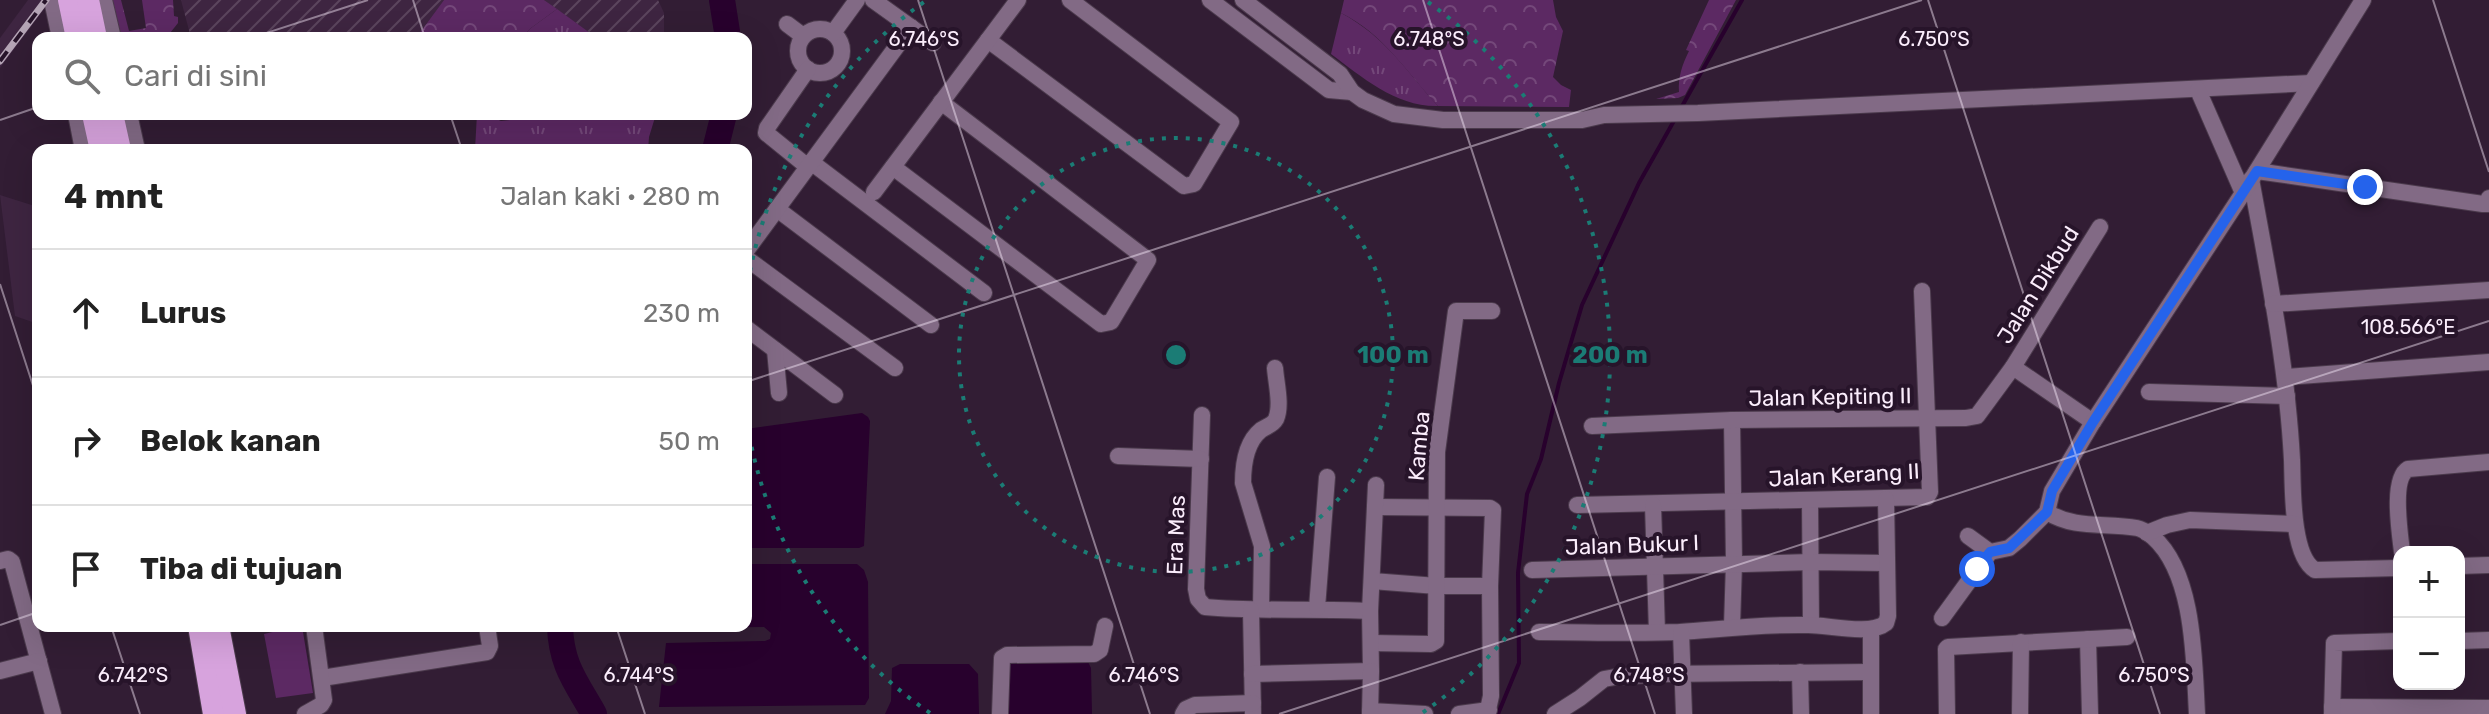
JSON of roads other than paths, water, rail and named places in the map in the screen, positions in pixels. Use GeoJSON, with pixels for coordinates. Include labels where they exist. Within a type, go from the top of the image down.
{"type":"FeatureCollection","features":[{"type":"Feature","properties":{"kind":"highway"},"geometry":{"type":"LineString","coordinates":[[69,0],[76,32]]}},
{"type":"Feature","properties":{"kind":"highway"},"geometry":{"type":"LineString","coordinates":[[88,0],[95,32]]}},
{"type":"Feature","properties":{"kind":"highway"},"geometry":{"type":"LineString","coordinates":[[83,120],[97,144]]}},
{"type":"Feature","properties":{"kind":"highway"},"geometry":{"type":"LineString","coordinates":[[113,120],[119,144]]}},
{"type":"Feature","properties":{"kind":"highway"},"geometry":{"type":"LineString","coordinates":[[204,632],[214,714]]}},
{"type":"Feature","properties":{"kind":"highway"},"geometry":{"type":"LineString","coordinates":[[205,632],[228,681],[235,714]]}},
{"type":"Feature","properties":{"kind":"street"},"geometry":{"type":"LineString","coordinates":[[52,0],[59,32]]}},
{"type":"Feature","properties":{"kind":"street"},"geometry":{"type":"LineString","coordinates":[[104,0],[112,32]]}},
{"type":"Feature","properties":{"kind":"street"},"geometry":{"type":"LineString","coordinates":[[873,0],[933,43]]}},
{"type":"Feature","properties":{"kind":"street"},"geometry":{"type":"LineString","coordinates":[[874,192],[1018,0]]}},
{"type":"Feature","properties":{"kind":"street"},"geometry":{"type":"LineString","coordinates":[[988,40],[1184,186],[1194,184],[1230,125],[1228,118],[1070,0]]}},
{"type":"Feature","properties":{"kind":"street"},"geometry":{"type":"LineString","coordinates":[[1210,0],[1329,90],[1352,92]]}},
{"type":"Feature","properties":{"kind":"street"},"geometry":{"type":"LineString","coordinates":[[1243,0],[1340,74],[1352,92],[1363,100],[1394,114],[1443,120],[1564,121],[1604,115],[2311,83]]}},
{"type":"Feature","properties":{"kind":"street"},"geometry":{"type":"LineString","coordinates":[[1942,618],[1990,552],[2009,548],[2047,512],[2052,491],[2093,422],[2363,0]]}},
{"type":"Feature","properties":{"kind":"street"},"geometry":{"type":"LineString","coordinates":[[833,33],[851,2]]}},
{"type":"Feature","properties":{"kind":"street"},"geometry":{"type":"LineString","coordinates":[[787,24],[803,36]]}},
{"type":"Feature","properties":{"kind":"street"},"geometry":{"type":"LineString","coordinates":[[752,243],[911,27]]}},
{"type":"Feature","properties":{"kind":"street"},"geometry":{"type":"LineString","coordinates":[[817,29],[833,33],[841,46],[839,61],[832,69],[823,73],[808,69],[802,63],[798,52],[803,36],[817,29]]}},
{"type":"Feature","properties":{"kind":"street"},"geometry":{"type":"LineString","coordinates":[[808,69],[766,133],[984,293]]}},
{"type":"Feature","properties":{"kind":"street"},"geometry":{"type":"LineString","coordinates":[[2198,90],[2250,181],[2286,377],[2295,524],[2304,561],[2315,570],[2393,568]]}},
{"type":"Feature","properties":{"kind":"street"},"geometry":{"type":"LineString","coordinates":[[893,167],[1101,324],[1111,322],[1148,260],[941,102]]}},
{"type":"Feature","properties":{"kind":"street"},"geometry":{"type":"LineString","coordinates":[[80,120],[82,144]]}},
{"type":"Feature","properties":{"kind":"street"},"geometry":{"type":"LineString","coordinates":[[130,120],[136,144]]}},
{"type":"Feature","properties":{"kind":"street"},"geometry":{"type":"LineString","coordinates":[[2250,181],[2488,204]]}},
{"type":"Feature","properties":{"kind":"street"},"geometry":{"type":"LineString","coordinates":[[2489,198],[2489,212]]}},
{"type":"Feature","properties":{"kind":"street"},"geometry":{"type":"LineString","coordinates":[[777,209],[931,325]]}},
{"type":"Feature","properties":{"kind":"street","name":"Jalan Dikbud"},"geometry":{"type":"LineString","coordinates":[[1928,419],[1977,416],[2013,367],[2100,227]]}},
{"type":"Feature","properties":{"kind":"street"},"geometry":{"type":"LineString","coordinates":[[752,262],[895,368]]}},
{"type":"Feature","properties":{"kind":"street"},"geometry":{"type":"LineString","coordinates":[[2273,304],[2489,290]]}},
{"type":"Feature","properties":{"kind":"street"},"geometry":{"type":"LineString","coordinates":[[1922,291],[1928,419]]}},
{"type":"Feature","properties":{"kind":"street","name":"Kamba"},"geometry":{"type":"LineString","coordinates":[[1371,643],[1436,641],[1437,452],[1456,311],[1492,311]]}},
{"type":"Feature","properties":{"kind":"street"},"geometry":{"type":"LineString","coordinates":[[752,338],[775,350],[835,395]]}},
{"type":"Feature","properties":{"kind":"street"},"geometry":{"type":"LineString","coordinates":[[775,350],[779,393]]}},
{"type":"Feature","properties":{"kind":"street"},"geometry":{"type":"LineString","coordinates":[[2286,377],[2489,362]]}},
{"type":"Feature","properties":{"kind":"street","name":"Jalan Dikbud"},"geometry":{"type":"LineString","coordinates":[[2013,367],[2093,422]]}},
{"type":"Feature","properties":{"kind":"street"},"geometry":{"type":"LineString","coordinates":[[1183,714],[1195,705],[1253,708],[1252,674],[1262,546],[1243,483],[1243,472],[1246,453],[1253,439],[1277,418],[1275,368]]}},
{"type":"Feature","properties":{"kind":"street"},"geometry":{"type":"LineString","coordinates":[[2149,392],[2287,396]]}},
{"type":"Feature","properties":{"kind":"street","name":"Era Mas"},"geometry":{"type":"LineString","coordinates":[[1202,415],[1198,599],[1205,607],[1256,609]]}},
{"type":"Feature","properties":{"kind":"street","name":"Jalan Kepiting II"},"geometry":{"type":"LineString","coordinates":[[1592,426],[1732,420],[1928,419]]}},
{"type":"Feature","properties":{"kind":"street","name":"Jalan Kerang II"},"geometry":{"type":"LineString","coordinates":[[1577,505],[1925,498],[1929,496],[1928,419]]}},
{"type":"Feature","properties":{"kind":"street"},"geometry":{"type":"LineString","coordinates":[[1732,420],[1732,626]]}},
{"type":"Feature","properties":{"kind":"street"},"geometry":{"type":"LineString","coordinates":[[1118,456],[1201,459]]}},
{"type":"Feature","properties":{"kind":"street"},"geometry":{"type":"LineString","coordinates":[[2401,546],[2398,515],[2403,471],[2489,462]]}},
{"type":"Feature","properties":{"kind":"street"},"geometry":{"type":"LineString","coordinates":[[1317,608],[1327,477]]}},
{"type":"Feature","properties":{"kind":"street","name":"Kamba"},"geometry":{"type":"LineString","coordinates":[[1370,712],[1370,611],[1376,485]]}},
{"type":"Feature","properties":{"kind":"street"},"geometry":{"type":"LineString","coordinates":[[1539,632],[1681,632],[1732,626],[1811,625],[1881,628],[1886,623],[1886,499]]}},
{"type":"Feature","properties":{"kind":"street"},"geometry":{"type":"LineString","coordinates":[[1810,500],[1811,625]]}},
{"type":"Feature","properties":{"kind":"street"},"geometry":{"type":"LineString","coordinates":[[1653,505],[1657,632]]}},
{"type":"Feature","properties":{"kind":"street"},"geometry":{"type":"LineString","coordinates":[[1375,507],[1493,510],[1488,712],[1459,714]]}},
{"type":"Feature","properties":{"kind":"street"},"geometry":{"type":"LineString","coordinates":[[2047,512],[2068,522],[2084,525],[2140,528],[2164,547],[2184,595],[2192,631],[2197,714]]}},
{"type":"Feature","properties":{"kind":"street"},"geometry":{"type":"LineString","coordinates":[[2147,533],[2190,520],[2295,524]]}},
{"type":"Feature","properties":{"kind":"street"},"geometry":{"type":"LineString","coordinates":[[1968,536],[1990,552]]}},
{"type":"Feature","properties":{"kind":"street"},"geometry":{"type":"LineString","coordinates":[[0,561],[8,559],[12,562],[53,714]]}},
{"type":"Feature","properties":{"kind":"street","name":"Jalan Bukur I"},"geometry":{"type":"LineString","coordinates":[[1532,570],[1734,563],[1886,563]]}},
{"type":"Feature","properties":{"kind":"street"},"geometry":{"type":"LineString","coordinates":[[2465,566],[2489,565]]}},
{"type":"Feature","properties":{"kind":"street"},"geometry":{"type":"LineString","coordinates":[[1372,581],[1490,586]]}},
{"type":"Feature","properties":{"kind":"street"},"geometry":{"type":"LineString","coordinates":[[1256,609],[1370,611]]}},
{"type":"Feature","properties":{"kind":"street"},"geometry":{"type":"LineString","coordinates":[[1000,714],[1002,658],[1007,655],[1094,654],[1100,650],[1105,626]]}},
{"type":"Feature","properties":{"kind":"street"},"geometry":{"type":"LineString","coordinates":[[1871,629],[1871,714]]}},
{"type":"Feature","properties":{"kind":"street"},"geometry":{"type":"LineString","coordinates":[[228,681],[230,632]]}},
{"type":"Feature","properties":{"kind":"street"},"geometry":{"type":"LineString","coordinates":[[305,714],[324,700],[315,632]]}},
{"type":"Feature","properties":{"kind":"street"},"geometry":{"type":"LineString","coordinates":[[322,678],[487,652],[490,646],[488,632]]}},
{"type":"Feature","properties":{"kind":"street"},"geometry":{"type":"LineString","coordinates":[[1681,632],[1679,674],[1684,714]]}},
{"type":"Feature","properties":{"kind":"street"},"geometry":{"type":"LineString","coordinates":[[1947,714],[1946,649],[1952,646],[2127,637]]}},
{"type":"Feature","properties":{"kind":"street"},"geometry":{"type":"LineString","coordinates":[[2088,639],[2090,714]]}},
{"type":"Feature","properties":{"kind":"street"},"geometry":{"type":"LineString","coordinates":[[2465,641],[2489,640]]}},
{"type":"Feature","properties":{"kind":"street"},"geometry":{"type":"LineString","coordinates":[[2393,641],[2334,643],[2332,710],[2489,708]]}},
{"type":"Feature","properties":{"kind":"street"},"geometry":{"type":"LineString","coordinates":[[2020,714],[2021,642]]}},
{"type":"Feature","properties":{"kind":"street"},"geometry":{"type":"LineString","coordinates":[[0,671],[39,661]]}},
{"type":"Feature","properties":{"kind":"street"},"geometry":{"type":"LineString","coordinates":[[1252,674],[1371,671]]}},
{"type":"Feature","properties":{"kind":"street"},"geometry":{"type":"LineString","coordinates":[[1800,672],[1801,714]]}},
{"type":"Feature","properties":{"kind":"street"},"geometry":{"type":"LineString","coordinates":[[1555,714],[1604,679],[1679,674],[1870,672]]}},
{"type":"Feature","properties":{"kind":"street"},"geometry":{"type":"LineString","coordinates":[[1370,712],[1425,714]]}},
{"type":"Feature","properties":{"kind":"waterway"},"geometry":{"type":"LineString","coordinates":[[722,0],[727,32]]}},
{"type":"Feature","properties":{"kind":"waterway"},"geometry":{"type":"LineString","coordinates":[[1681,108],[1742,0]]}},
{"type":"Feature","properties":{"kind":"waterway"},"geometry":{"type":"LineString","coordinates":[[1498,714],[1519,663],[1518,573],[1527,494],[1541,459],[1582,305],[1639,183],[1675,119]]}},
{"type":"Feature","properties":{"kind":"waterway"},"geometry":{"type":"LineString","coordinates":[[716,144],[722,120]]}},
{"type":"Feature","properties":{"kind":"waterway"},"geometry":{"type":"LineString","coordinates":[[560,632],[566,663],[594,714]]}},
{"type":"Feature","properties":{"kind":"railway"},"geometry":{"type":"LineString","coordinates":[[0,61],[46,0]]}}]}
